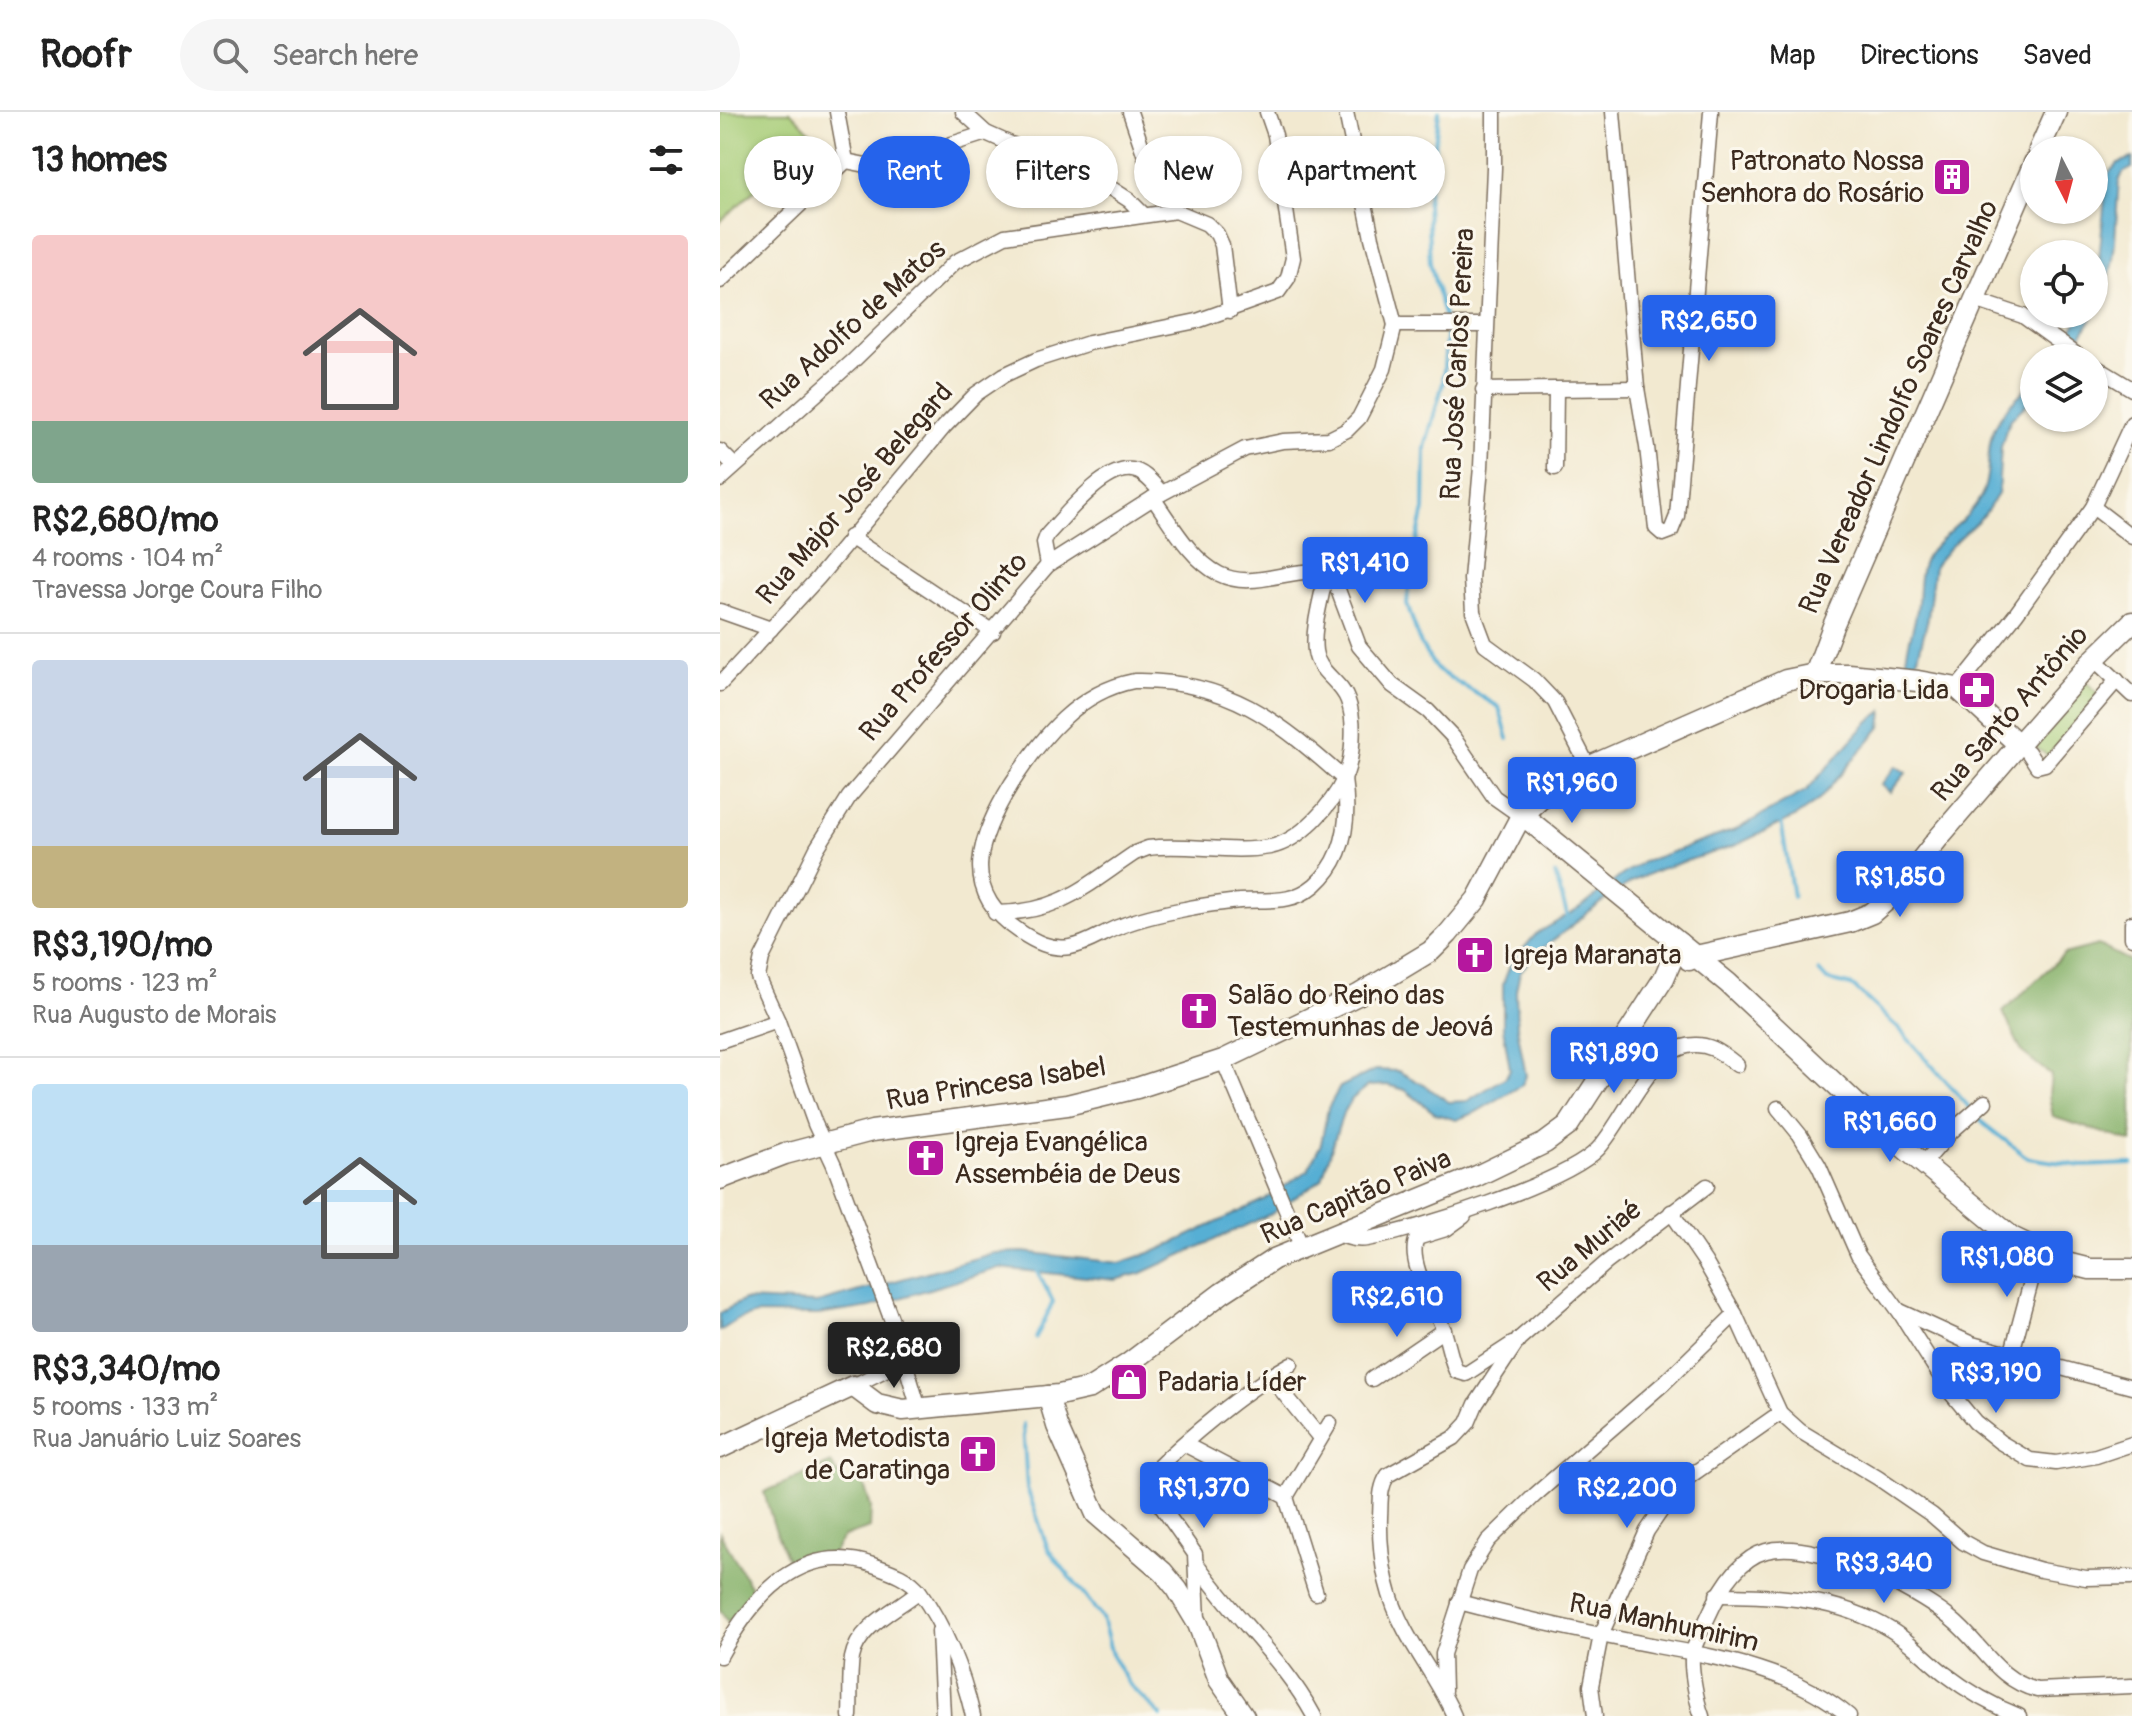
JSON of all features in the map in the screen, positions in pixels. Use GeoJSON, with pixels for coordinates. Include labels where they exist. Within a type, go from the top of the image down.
{"type":"FeatureCollection","features":[{"type":"Feature","properties":{"kind":"main road"},"geometry":{"type":"LineString","coordinates":[[2045,136],[2056,112]]}},
{"type":"Feature","properties":{"kind":"main road","name":"Rua Vereador Lindolfo Soares Carvalho"},"geometry":{"type":"LineString","coordinates":[[1815,674],[2020,196]]}},
{"type":"Feature","properties":{"kind":"main road","name":"Rua Santo Antônio"},"geometry":{"type":"LineString","coordinates":[[1696,956],[1850,922],[1872,913],[1894,894],[2019,745],[2126,627]]}},
{"type":"Feature","properties":{"kind":"main road","name":"Rua Princesa Isabel"},"geometry":{"type":"LineString","coordinates":[[720,1179],[785,1154],[872,1131],[945,1123],[1102,1098],[1223,1060],[1358,995],[1431,951],[1477,899],[1526,819],[1561,779],[1786,680],[1815,674],[1876,676],[1957,688]]}},
{"type":"Feature","properties":{"kind":"main road"},"geometry":{"type":"LineString","coordinates":[[1957,688],[2019,745]]}},
{"type":"Feature","properties":{"kind":"main road"},"geometry":{"type":"LineString","coordinates":[[1526,819],[1696,956],[1784,1033],[1923,1164],[2012,1237],[2066,1263],[2090,1269],[2132,1269]]}},
{"type":"Feature","properties":{"kind":"main road"},"geometry":{"type":"LineString","coordinates":[[1664,978],[1679,943]]}},
{"type":"Feature","properties":{"kind":"main road"},"geometry":{"type":"LineString","coordinates":[[1664,978],[1696,956]]}},
{"type":"Feature","properties":{"kind":"main road","name":"Rua Capitão Paiva"},"geometry":{"type":"LineString","coordinates":[[853,1386],[877,1404],[891,1409],[1048,1396],[1090,1388],[1274,1259],[1477,1176],[1558,1135],[1568,1126],[1664,978]]}},
{"type":"Feature","properties":{"kind":"main road"},"geometry":{"type":"LineString","coordinates":[[720,1448],[853,1386]]}},
{"type":"Feature","properties":{"kind":"main road"},"geometry":{"type":"LineString","coordinates":[[1048,1396],[1057,1426],[1096,1514],[1163,1572],[1186,1601],[1219,1680],[1244,1716]]}},
{"type":"Feature","properties":{"kind":"street"},"geometry":{"type":"LineString","coordinates":[[837,112],[846,161]]}},
{"type":"Feature","properties":{"kind":"street"},"geometry":{"type":"LineString","coordinates":[[963,112],[986,133],[1112,189],[1143,214]]}},
{"type":"Feature","properties":{"kind":"street"},"geometry":{"type":"LineString","coordinates":[[1130,112],[1149,168],[1176,211],[1207,224],[1217,234],[1222,245],[1230,311]]}},
{"type":"Feature","properties":{"kind":"street","name":"Rua Major José Belegard"},"geometry":{"type":"LineString","coordinates":[[720,684],[818,578],[944,427],[976,394],[1004,375],[1036,360],[1089,343],[1197,321],[1278,292],[1288,278],[1293,258],[1275,135],[1267,112]]}},
{"type":"Feature","properties":{"kind":"street","name":"Rua Professor Olinto"},"geometry":{"type":"LineString","coordinates":[[919,1409],[886,1305],[778,1021],[758,977],[760,968],[773,932],[817,848],[849,797],[1048,565],[1158,496],[1245,449],[1283,441],[1329,439],[1347,430],[1359,418],[1384,369],[1395,325],[1372,238],[1346,112]]}},
{"type":"Feature","properties":{"kind":"street","name":"Rua José Carlos Pereira"},"geometry":{"type":"LineString","coordinates":[[1494,112],[1481,467],[1471,579],[1473,612],[1485,644],[1550,695],[1588,766]]}},
{"type":"Feature","properties":{"kind":"street"},"geometry":{"type":"LineString","coordinates":[[1613,112],[1637,388],[1655,523],[1659,532],[1668,533],[1677,516],[1711,112]]}},
{"type":"Feature","properties":{"kind":"street"},"geometry":{"type":"LineString","coordinates":[[846,161],[886,165],[986,133]]}},
{"type":"Feature","properties":{"kind":"street"},"geometry":{"type":"LineString","coordinates":[[720,281],[846,161]]}},
{"type":"Feature","properties":{"kind":"street","name":"Rua Adolfo de Matos"},"geometry":{"type":"LineString","coordinates":[[720,480],[794,416],[955,262],[1005,236],[1176,211]]}},
{"type":"Feature","properties":{"kind":"street"},"geometry":{"type":"LineString","coordinates":[[1975,300],[2023,316],[2061,344]]}},
{"type":"Feature","properties":{"kind":"street"},"geometry":{"type":"LineString","coordinates":[[1395,325],[1486,325]]}},
{"type":"Feature","properties":{"kind":"street"},"geometry":{"type":"LineString","coordinates":[[2108,374],[2132,389]]}},
{"type":"Feature","properties":{"kind":"street"},"geometry":{"type":"LineString","coordinates":[[1483,390],[1637,388]]}},
{"type":"Feature","properties":{"kind":"street"},"geometry":{"type":"LineString","coordinates":[[1555,468],[1556,390]]}},
{"type":"Feature","properties":{"kind":"street"},"geometry":{"type":"LineString","coordinates":[[1957,688],[2016,614],[2093,507],[2132,423]]}},
{"type":"Feature","properties":{"kind":"street"},"geometry":{"type":"LineString","coordinates":[[720,451],[734,465]]}},
{"type":"Feature","properties":{"kind":"street"},"geometry":{"type":"LineString","coordinates":[[1048,565],[1044,543],[1047,535],[1088,492],[1112,474],[1132,469],[1142,473],[1192,552],[1217,573],[1238,581],[1250,581],[1312,570],[1326,573],[1334,579],[1359,646],[1392,685],[1428,711],[1453,737],[1501,804],[1526,819]]}},
{"type":"Feature","properties":{"kind":"street"},"geometry":{"type":"LineString","coordinates":[[2093,507],[2132,537]]}},
{"type":"Feature","properties":{"kind":"street"},"geometry":{"type":"LineString","coordinates":[[850,537],[993,632]]}},
{"type":"Feature","properties":{"kind":"street"},"geometry":{"type":"LineString","coordinates":[[1326,573],[1314,637],[1315,655],[1348,700],[1351,716],[1351,746],[1344,779],[1348,814],[1340,850],[1329,871],[1299,897],[1166,912],[1119,926],[1089,942],[1069,947],[1052,947],[1032,940],[995,913],[981,886],[980,861],[987,830],[1027,761],[1045,737],[1074,708],[1115,685],[1153,681],[1187,684],[1229,698],[1260,712],[1286,729],[1344,779]]}},
{"type":"Feature","properties":{"kind":"street"},"geometry":{"type":"LineString","coordinates":[[720,611],[771,629]]}},
{"type":"Feature","properties":{"kind":"street","name":"Rua Santo Antônio"},"geometry":{"type":"LineString","coordinates":[[2126,627],[2132,613]]}},
{"type":"Feature","properties":{"kind":"street"},"geometry":{"type":"LineString","coordinates":[[2094,659],[2132,695]]}},
{"type":"Feature","properties":{"kind":"street"},"geometry":{"type":"LineString","coordinates":[[2019,745],[2037,766],[2045,764],[2117,680]]}},
{"type":"Feature","properties":{"kind":"street"},"geometry":{"type":"LineString","coordinates":[[995,913],[1020,913],[1060,903],[1135,853],[1148,848],[1271,847],[1291,840],[1309,826],[1344,779]]}},
{"type":"Feature","properties":{"kind":"street"},"geometry":{"type":"LineString","coordinates":[[2131,942],[2132,923]]}},
{"type":"Feature","properties":{"kind":"street"},"geometry":{"type":"LineString","coordinates":[[720,1041],[778,1021]]}},
{"type":"Feature","properties":{"kind":"street"},"geometry":{"type":"LineString","coordinates":[[1337,1234],[1364,1239],[1480,1206],[1585,1161],[1619,1122],[1653,1071],[1667,1055],[1682,1047],[1703,1044],[1719,1051],[1737,1065]]}},
{"type":"Feature","properties":{"kind":"street"},"geometry":{"type":"LineString","coordinates":[[1223,1060],[1302,1248]]}},
{"type":"Feature","properties":{"kind":"street"},"geometry":{"type":"LineString","coordinates":[[1923,1164],[1981,1106]]}},
{"type":"Feature","properties":{"kind":"street"},"geometry":{"type":"LineString","coordinates":[[1778,1108],[1819,1166],[1858,1255],[1899,1311],[1951,1393],[1975,1422],[2030,1460],[2056,1463],[2132,1444]]}},
{"type":"Feature","properties":{"kind":"street"},"geometry":{"type":"LineString","coordinates":[[1671,1212],[1707,1186]]}},
{"type":"Feature","properties":{"kind":"street"},"geometry":{"type":"LineString","coordinates":[[1480,1206],[1446,1229],[1417,1238],[1414,1245],[1420,1275],[1444,1330],[1456,1371],[1463,1374],[1519,1339]]}},
{"type":"Feature","properties":{"kind":"street","name":"Rua Muriaé"},"geometry":{"type":"LineString","coordinates":[[1454,1716],[1444,1691],[1406,1631],[1387,1588],[1380,1527],[1381,1491],[1388,1475],[1454,1438],[1468,1423],[1476,1404],[1519,1339],[1606,1263],[1671,1212],[1735,1314],[1780,1413],[1800,1431],[1878,1478],[1932,1515],[1963,1542],[1983,1553],[2041,1570],[2086,1578],[2132,1577]]}},
{"type":"Feature","properties":{"kind":"street"},"geometry":{"type":"LineString","coordinates":[[2011,1356],[2039,1252]]}},
{"type":"Feature","properties":{"kind":"street"},"geometry":{"type":"LineString","coordinates":[[1899,1311],[1972,1344],[2132,1387]]}},
{"type":"Feature","properties":{"kind":"street"},"geometry":{"type":"LineString","coordinates":[[1444,1691],[1443,1654],[1470,1570],[1488,1541],[1664,1383],[1735,1314]]}},
{"type":"Feature","properties":{"kind":"street"},"geometry":{"type":"LineString","coordinates":[[1372,1379],[1444,1330]]}},
{"type":"Feature","properties":{"kind":"street"},"geometry":{"type":"LineString","coordinates":[[853,1386],[905,1360]]}},
{"type":"Feature","properties":{"kind":"street"},"geometry":{"type":"LineString","coordinates":[[1291,1364],[1270,1376],[1184,1444],[1150,1475],[1150,1484],[1152,1493],[1188,1541],[1197,1564],[1297,1687],[1314,1716]]}},
{"type":"Feature","properties":{"kind":"street"},"geometry":{"type":"LineString","coordinates":[[1270,1376],[1320,1438]]}},
{"type":"Feature","properties":{"kind":"street"},"geometry":{"type":"LineString","coordinates":[[1595,1716],[1591,1686],[1601,1635],[1647,1531],[1680,1483],[1780,1413]]}},
{"type":"Feature","properties":{"kind":"street"},"geometry":{"type":"LineString","coordinates":[[1286,1497],[1330,1423]]}},
{"type":"Feature","properties":{"kind":"street"},"geometry":{"type":"LineString","coordinates":[[1184,1444],[1286,1497],[1316,1593]]}},
{"type":"Feature","properties":{"kind":"street"},"geometry":{"type":"LineString","coordinates":[[1702,1716],[1692,1654],[1717,1595],[1745,1561],[1765,1551],[1789,1549],[1818,1554],[1894,1582],[1952,1619],[2005,1676],[2023,1686],[2037,1690],[2132,1686]]}},
{"type":"Feature","properties":{"kind":"street"},"geometry":{"type":"LineString","coordinates":[[720,1656],[758,1601],[771,1588],[802,1566],[824,1558],[855,1559],[908,1580],[919,1591],[963,1673],[973,1716]]}},
{"type":"Feature","properties":{"kind":"street"},"geometry":{"type":"LineString","coordinates":[[1197,1564],[1198,1624]]}},
{"type":"Feature","properties":{"kind":"street"},"geometry":{"type":"LineString","coordinates":[[850,1716],[853,1657],[858,1643],[867,1630],[919,1591]]}},
{"type":"Feature","properties":{"kind":"street"},"geometry":{"type":"LineString","coordinates":[[1717,1595],[1789,1597],[1834,1606],[1871,1620],[1908,1642],[1944,1673],[1977,1695],[2019,1716]]}},
{"type":"Feature","properties":{"kind":"street","name":"Rua Manhumirim"},"geometry":{"type":"LineString","coordinates":[[1459,1602],[1744,1664],[1787,1679],[1827,1698],[1849,1716]]}},
{"type":"Feature","properties":{"kind":"street"},"geometry":{"type":"LineString","coordinates":[[939,1627],[943,1716]]}},
{"type":"Feature","properties":{"kind":"green space"},"geometry":{"type":"Polygon","coordinates":[[[720,112],[791,112],[814,136],[744,136],[744,200],[720,222],[720,112]]]}},
{"type":"Feature","properties":{"kind":"green space"},"geometry":{"type":"Polygon","coordinates":[[[2082,679],[2101,695],[2049,757],[2029,742],[2082,679]]]}},
{"type":"Feature","properties":{"kind":"green space"},"geometry":{"type":"Polygon","coordinates":[[[2098,945],[2132,962],[2132,1142],[2053,1117],[2049,1095],[2051,1075],[2022,1052],[2003,1012],[2064,954],[2098,945]]]}},
{"type":"Feature","properties":{"kind":"green space"},"geometry":{"type":"Polygon","coordinates":[[[831,1463],[846,1484],[862,1479],[871,1507],[870,1528],[843,1537],[833,1553],[790,1567],[764,1492],[831,1463]]]}},
{"type":"Feature","properties":{"kind":"green space"},"geometry":{"type":"Polygon","coordinates":[[[720,1533],[754,1593],[728,1623],[720,1610],[720,1533]]]}},
{"type":"Feature","properties":{"kind":"water"},"geometry":{"type":"Polygon","coordinates":[[[2132,158],[2132,168],[2123,173],[2119,181],[2108,282],[2108,240],[2101,240],[2102,224],[2108,224],[2108,174],[2118,163],[2132,158]]]}},
{"type":"Feature","properties":{"kind":"water"},"geometry":{"type":"Polygon","coordinates":[[[2073,328],[2086,328],[2075,344],[2063,344],[2073,328]]]}},
{"type":"Feature","properties":{"kind":"water"},"geometry":{"type":"Polygon","coordinates":[[[2020,395],[2020,410],[2011,419],[2001,447],[1998,494],[1984,515],[1934,566],[1928,618],[1918,657],[1905,676],[1924,562],[1978,501],[1985,486],[1994,429],[2020,395]]]}},
{"type":"Feature","properties":{"kind":"water"},"geometry":{"type":"Polygon","coordinates":[[[1883,711],[1881,727],[1819,800],[1795,817],[1734,846],[1635,880],[1534,955],[1520,972],[1516,990],[1517,1027],[1526,1076],[1522,1085],[1476,1112],[1456,1120],[1436,1114],[1405,1090],[1388,1085],[1368,1086],[1352,1099],[1342,1116],[1322,1179],[1271,1214],[1142,1273],[1115,1280],[999,1268],[870,1307],[818,1315],[756,1314],[737,1320],[720,1331],[720,1313],[744,1300],[817,1303],[994,1253],[1023,1252],[1120,1263],[1161,1249],[1264,1200],[1308,1170],[1321,1144],[1328,1108],[1340,1087],[1375,1070],[1398,1071],[1449,1102],[1467,1101],[1506,1077],[1510,1069],[1503,1028],[1503,984],[1511,963],[1536,934],[1582,907],[1643,862],[1735,830],[1807,790],[1869,721],[1883,711]]]}},
{"type":"Feature","properties":{"kind":"water"},"geometry":{"type":"Polygon","coordinates":[[[1896,766],[1906,773],[1890,792],[1881,785],[1896,766]]]}},
{"type":"Feature","properties":{"kind":"waterway"},"geometry":{"type":"LineString","coordinates":[[1439,112],[1427,204],[1430,263],[1447,327],[1443,383],[1425,447],[1424,510],[1410,570],[1407,604],[1421,645],[1437,670],[1499,707],[1508,739]]}},
{"type":"Feature","properties":{"kind":"waterway"},"geometry":{"type":"LineString","coordinates":[[1781,821],[1793,897]]}},
{"type":"Feature","properties":{"kind":"waterway"},"geometry":{"type":"LineString","coordinates":[[1555,874],[1568,918]]}},
{"type":"Feature","properties":{"kind":"waterway"},"geometry":{"type":"LineString","coordinates":[[1819,971],[1827,980],[1853,986],[1901,1031],[1984,1124],[2028,1158],[2082,1166],[2132,1164]]}},
{"type":"Feature","properties":{"kind":"waterway"},"geometry":{"type":"LineString","coordinates":[[1036,1268],[1053,1302],[1036,1338]]}},
{"type":"Feature","properties":{"kind":"waterway"},"geometry":{"type":"LineString","coordinates":[[1023,1424],[1027,1488],[1048,1549],[1102,1618],[1112,1655],[1128,1683],[1161,1716]]}},
{"type":"Feature","properties":{"kind":"place","name":"Patronato Nossa Senhora do Rosário"},"geometry":{"type":"Point","coordinates":[1952,177]}},
{"type":"Feature","properties":{"kind":"place","name":"Drogaria Lida"},"geometry":{"type":"Point","coordinates":[1977,690]}},
{"type":"Feature","properties":{"kind":"place","name":"Igreja Maranata"},"geometry":{"type":"Point","coordinates":[1475,955]}},
{"type":"Feature","properties":{"kind":"place","name":"Salão do Reino das Testemunhas de Jeová"},"geometry":{"type":"Point","coordinates":[1199,1011]}},
{"type":"Feature","properties":{"kind":"place","name":"Igreja Evangélica Assembéia de Deus"},"geometry":{"type":"Point","coordinates":[926,1158]}},
{"type":"Feature","properties":{"kind":"place","name":"Padaria Líder"},"geometry":{"type":"Point","coordinates":[1129,1382]}},
{"type":"Feature","properties":{"kind":"place","name":"Igreja Metodista de Caratinga"},"geometry":{"type":"Point","coordinates":[978,1454]}}]}
